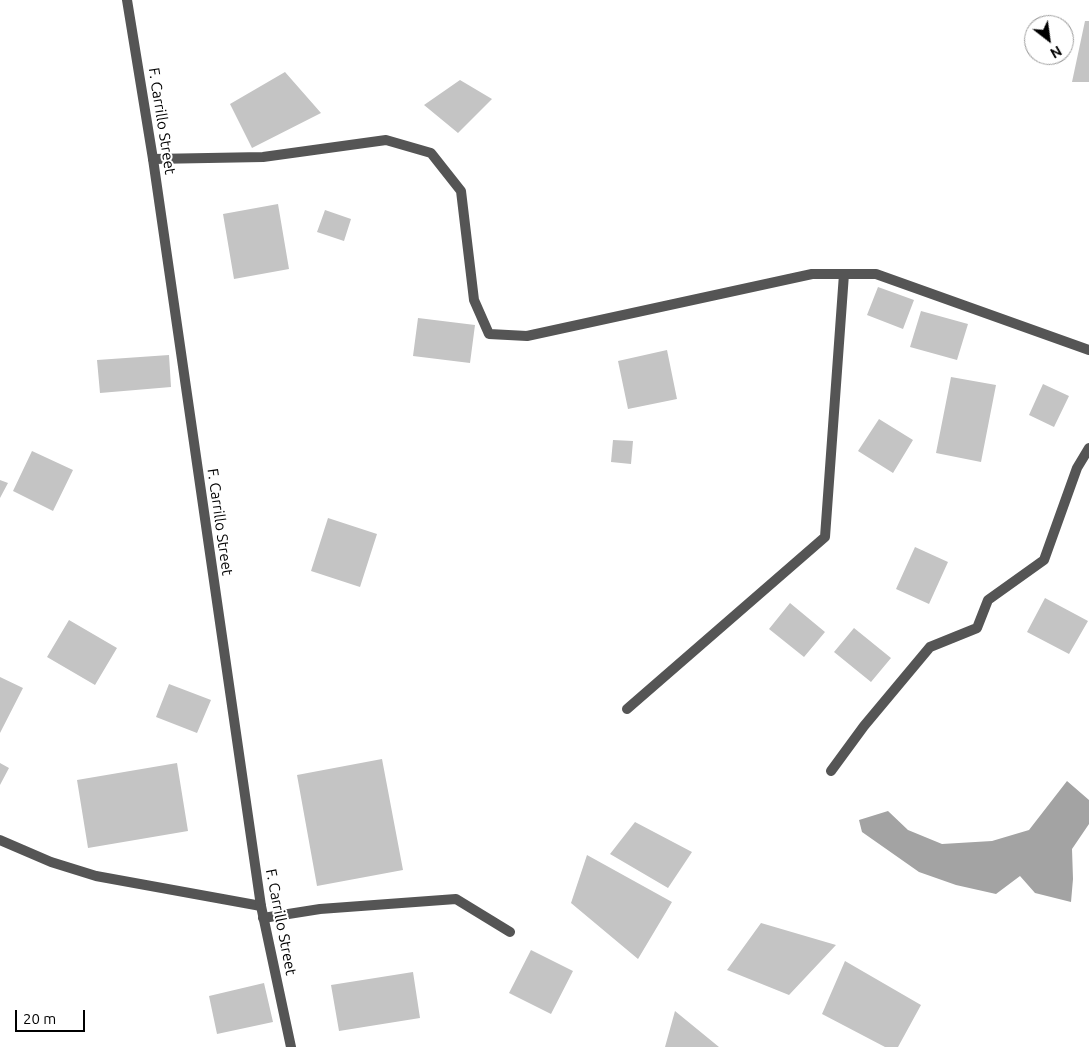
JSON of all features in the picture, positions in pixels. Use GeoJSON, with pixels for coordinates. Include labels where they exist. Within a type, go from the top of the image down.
{"type":"FeatureCollection","features":[{"type":"Feature","properties":{"kind":"street","name":"F. Carrillo Street"},"geometry":{"type":"LineString","coordinates":[[125,1],[153,159],[261,906],[291,1047]]}},
{"type":"Feature","properties":{"kind":"street"},"geometry":{"type":"LineString","coordinates":[[153,159],[263,157],[386,140],[431,153],[461,191],[474,300],[489,334],[527,336],[812,274],[876,274],[1089,350]]}},
{"type":"Feature","properties":{"kind":"street"},"geometry":{"type":"LineString","coordinates":[[626,709],[825,537],[844,274]]}},
{"type":"Feature","properties":{"kind":"street"},"geometry":{"type":"LineString","coordinates":[[831,771],[864,726],[930,647],[977,628],[988,600],[1044,560],[1077,468],[1089,448]]}},
{"type":"Feature","properties":{"kind":"street"},"geometry":{"type":"LineString","coordinates":[[0,840],[51,862],[96,876],[261,906]]}},
{"type":"Feature","properties":{"kind":"street"},"geometry":{"type":"LineString","coordinates":[[263,918],[320,910],[456,899],[510,932]]}},
{"type":"Feature","properties":{"kind":"shaded area"},"geometry":{"type":"Polygon","coordinates":[[[1067,781],[1089,800],[1089,824],[1072,849],[1073,879],[1071,902],[1035,893],[1020,876],[996,894],[956,885],[919,872],[862,832],[859,820],[888,811],[908,830],[942,844],[992,841],[1029,830],[1067,781]]]}},
{"type":"Feature","properties":{"kind":"building"},"geometry":{"type":"Polygon","coordinates":[[[1085,21],[1089,21],[1089,82],[1072,82],[1085,21]]]}},
{"type":"Feature","properties":{"kind":"building"},"geometry":{"type":"Polygon","coordinates":[[[285,72],[321,113],[252,148],[230,104],[285,72]]]}},
{"type":"Feature","properties":{"kind":"building"},"geometry":{"type":"Polygon","coordinates":[[[460,80],[492,99],[458,133],[424,105],[460,80]]]}},
{"type":"Feature","properties":{"kind":"building"},"geometry":{"type":"Polygon","coordinates":[[[278,204],[289,269],[234,279],[223,214],[278,204]]]}},
{"type":"Feature","properties":{"kind":"building"},"geometry":{"type":"Polygon","coordinates":[[[325,210],[351,219],[344,241],[317,232],[325,210]]]}},
{"type":"Feature","properties":{"kind":"building"},"geometry":{"type":"Polygon","coordinates":[[[878,287],[914,300],[903,329],[867,315],[878,287]]]}},
{"type":"Feature","properties":{"kind":"building"},"geometry":{"type":"Polygon","coordinates":[[[921,311],[968,324],[957,360],[910,347],[921,311]]]}},
{"type":"Feature","properties":{"kind":"building"},"geometry":{"type":"Polygon","coordinates":[[[418,318],[475,325],[470,363],[413,356],[418,318]]]}},
{"type":"Feature","properties":{"kind":"building"},"geometry":{"type":"Polygon","coordinates":[[[667,350],[677,399],[628,409],[618,361],[667,350]]]}},
{"type":"Feature","properties":{"kind":"building"},"geometry":{"type":"Polygon","coordinates":[[[169,355],[171,387],[100,393],[97,360],[169,355]]]}},
{"type":"Feature","properties":{"kind":"building"},"geometry":{"type":"Polygon","coordinates":[[[951,377],[996,385],[981,462],[936,453],[951,377]]]}},
{"type":"Feature","properties":{"kind":"building"},"geometry":{"type":"Polygon","coordinates":[[[1043,384],[1069,396],[1054,427],[1029,415],[1043,384]]]}},
{"type":"Feature","properties":{"kind":"building"},"geometry":{"type":"Polygon","coordinates":[[[879,419],[913,440],[893,473],[858,451],[879,419]]]}},
{"type":"Feature","properties":{"kind":"building"},"geometry":{"type":"Polygon","coordinates":[[[613,440],[633,441],[631,464],[611,462],[613,440]]]}},
{"type":"Feature","properties":{"kind":"building"},"geometry":{"type":"Polygon","coordinates":[[[32,451],[73,470],[53,511],[13,491],[32,451]]]}},
{"type":"Feature","properties":{"kind":"building"},"geometry":{"type":"Polygon","coordinates":[[[0,480],[8,483],[0,498],[0,480]]]}},
{"type":"Feature","properties":{"kind":"building"},"geometry":{"type":"Polygon","coordinates":[[[328,518],[377,534],[360,587],[311,571],[328,518]]]}},
{"type":"Feature","properties":{"kind":"building"},"geometry":{"type":"Polygon","coordinates":[[[915,547],[948,562],[929,604],[896,589],[915,547]]]}},
{"type":"Feature","properties":{"kind":"building"},"geometry":{"type":"Polygon","coordinates":[[[1045,598],[1088,621],[1069,654],[1027,632],[1045,598]]]}},
{"type":"Feature","properties":{"kind":"building"},"geometry":{"type":"Polygon","coordinates":[[[790,603],[825,632],[804,657],[769,629],[790,603]]]}},
{"type":"Feature","properties":{"kind":"building"},"geometry":{"type":"Polygon","coordinates":[[[69,620],[117,648],[95,685],[47,657],[69,620]]]}},
{"type":"Feature","properties":{"kind":"building"},"geometry":{"type":"Polygon","coordinates":[[[854,628],[891,658],[871,682],[834,652],[854,628]]]}},
{"type":"Feature","properties":{"kind":"building"},"geometry":{"type":"Polygon","coordinates":[[[0,677],[23,688],[0,733],[0,677]]]}},
{"type":"Feature","properties":{"kind":"building"},"geometry":{"type":"Polygon","coordinates":[[[169,684],[211,700],[197,733],[156,717],[169,684]]]}},
{"type":"Feature","properties":{"kind":"building"},"geometry":{"type":"Polygon","coordinates":[[[382,759],[403,870],[317,886],[297,775],[382,759]]]}},
{"type":"Feature","properties":{"kind":"building"},"geometry":{"type":"Polygon","coordinates":[[[0,763],[9,768],[0,785],[0,763]]]}},
{"type":"Feature","properties":{"kind":"building"},"geometry":{"type":"Polygon","coordinates":[[[177,763],[188,831],[88,848],[77,780],[177,763]]]}},
{"type":"Feature","properties":{"kind":"building"},"geometry":{"type":"Polygon","coordinates":[[[635,822],[692,852],[668,888],[610,854],[635,822]]]}},
{"type":"Feature","properties":{"kind":"building"},"geometry":{"type":"Polygon","coordinates":[[[587,855],[672,902],[638,959],[571,903],[587,855]]]}},
{"type":"Feature","properties":{"kind":"building"},"geometry":{"type":"Polygon","coordinates":[[[761,923],[836,945],[789,995],[727,970],[761,923]]]}},
{"type":"Feature","properties":{"kind":"building"},"geometry":{"type":"Polygon","coordinates":[[[531,950],[573,971],[551,1014],[509,993],[531,950]]]}},
{"type":"Feature","properties":{"kind":"building"},"geometry":{"type":"Polygon","coordinates":[[[845,961],[921,1005],[898,1047],[885,1047],[822,1014],[845,961]]]}},
{"type":"Feature","properties":{"kind":"building"},"geometry":{"type":"Polygon","coordinates":[[[413,972],[420,1018],[339,1031],[331,985],[413,972]]]}},
{"type":"Feature","properties":{"kind":"building"},"geometry":{"type":"Polygon","coordinates":[[[264,983],[273,1022],[217,1034],[209,996],[264,983]]]}},
{"type":"Feature","properties":{"kind":"building"},"geometry":{"type":"Polygon","coordinates":[[[675,1011],[719,1047],[665,1047],[675,1011]]]}}]}
